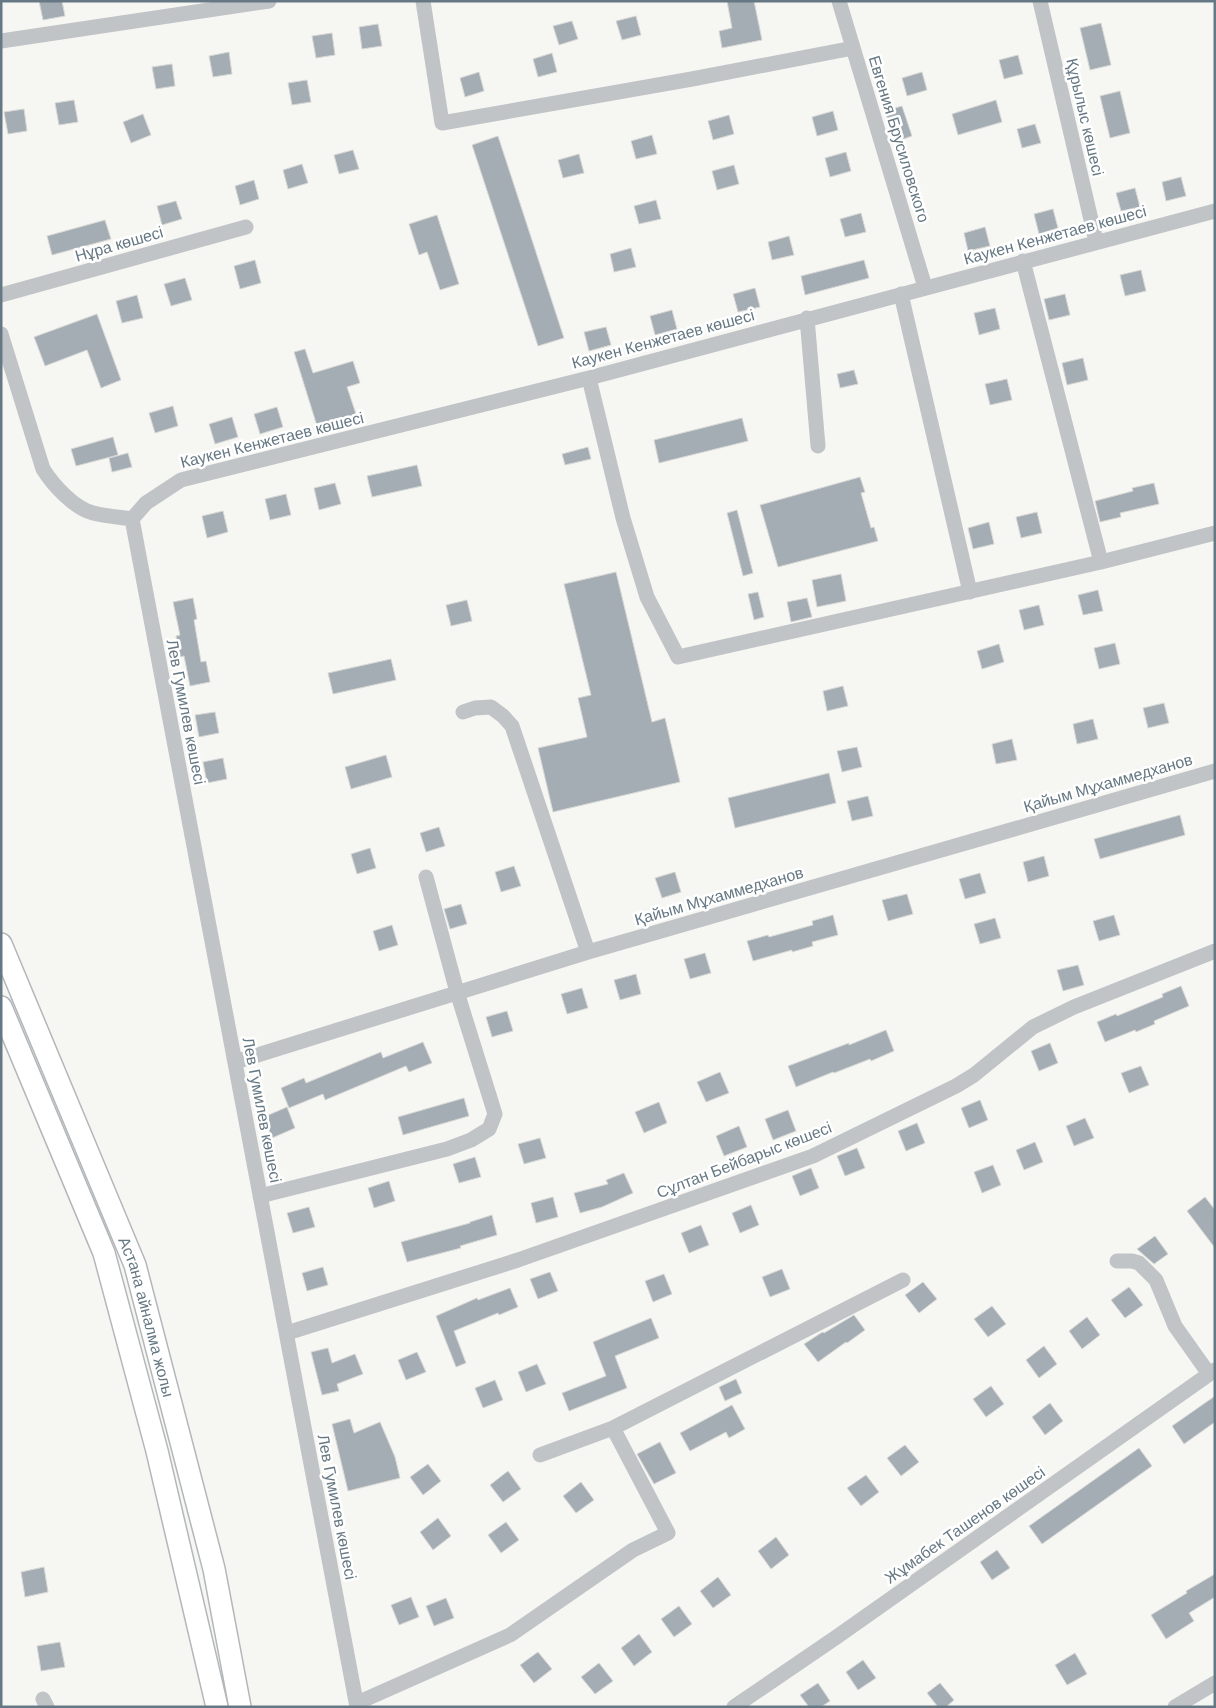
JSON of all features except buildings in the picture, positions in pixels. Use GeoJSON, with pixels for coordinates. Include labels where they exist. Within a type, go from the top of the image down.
{"type":"FeatureCollection","features":[{"type":"Feature","properties":{"kind":"highway","name":"Астана айналма жолы"},"geometry":{"type":"LineString","coordinates":[[1,944],[135,1265],[214,1569],[240,1707]]}},
{"type":"Feature","properties":{"kind":"highway","name":"Астана айналма жолы"},"geometry":{"type":"LineString","coordinates":[[1,1007],[104,1253],[158,1451],[217,1707]]}},
{"type":"Feature","properties":{"kind":"street"},"geometry":{"type":"LineString","coordinates":[[1,41],[269,1]]}},
{"type":"Feature","properties":{"kind":"street"},"geometry":{"type":"LineString","coordinates":[[423,1],[442,123],[692,80],[853,48]]}},
{"type":"Feature","properties":{"kind":"street","name":"Евгения Брусиловского"},"geometry":{"type":"LineString","coordinates":[[839,1],[925,287]]}},
{"type":"Feature","properties":{"kind":"street","name":"Құрылыс көшесі"},"geometry":{"type":"LineString","coordinates":[[1040,1],[1096,241]]}},
{"type":"Feature","properties":{"kind":"street","name":"Каукен Кенжетаев көшесі"},"geometry":{"type":"LineString","coordinates":[[132,519],[146,503],[181,480],[588,378],[1215,210]]}},
{"type":"Feature","properties":{"kind":"street","name":"Нұра көшесі"},"geometry":{"type":"LineString","coordinates":[[1,295],[246,227]]}},
{"type":"Feature","properties":{"kind":"street"},"geometry":{"type":"LineString","coordinates":[[1024,261],[1101,562]]}},
{"type":"Feature","properties":{"kind":"street"},"geometry":{"type":"LineString","coordinates":[[901,294],[970,592]]}},
{"type":"Feature","properties":{"kind":"street"},"geometry":{"type":"LineString","coordinates":[[807,318],[818,446]]}},
{"type":"Feature","properties":{"kind":"street"},"geometry":{"type":"LineString","coordinates":[[1,334],[43,470],[54,485],[68,498],[91,513],[132,519]]}},
{"type":"Feature","properties":{"kind":"street"},"geometry":{"type":"LineString","coordinates":[[588,378],[623,518],[647,597],[678,657],[1101,562],[1215,533]]}},
{"type":"Feature","properties":{"kind":"street","name":"Лев Гумилев көшесі"},"geometry":{"type":"LineString","coordinates":[[132,519],[357,1705]]}},
{"type":"Feature","properties":{"kind":"street"},"geometry":{"type":"LineString","coordinates":[[463,712],[475,708],[490,707],[503,716],[512,726],[588,952]]}},
{"type":"Feature","properties":{"kind":"street","name":"Қайым Мұхаммедханов"},"geometry":{"type":"LineString","coordinates":[[235,1062],[588,952],[1215,770]]}},
{"type":"Feature","properties":{"kind":"street"},"geometry":{"type":"LineString","coordinates":[[260,1196],[447,1149],[471,1140],[489,1129],[495,1114],[457,992],[426,877]]}},
{"type":"Feature","properties":{"kind":"street","name":"Сұлтан Бейбарыс көшесі"},"geometry":{"type":"LineString","coordinates":[[286,1333],[518,1260],[813,1156],[974,1076],[1033,1027],[1074,1007],[1215,951]]}},
{"type":"Feature","properties":{"kind":"street"},"geometry":{"type":"LineString","coordinates":[[1117,1261],[1132,1261],[1139,1264],[1156,1280],[1175,1326],[1212,1372]]}},
{"type":"Feature","properties":{"kind":"street"},"geometry":{"type":"LineString","coordinates":[[540,1455],[613,1428],[903,1280]]}},
{"type":"Feature","properties":{"kind":"street","name":"Жұмабек Ташенов көшесі"},"geometry":{"type":"LineString","coordinates":[[734,1707],[1212,1372]]}},
{"type":"Feature","properties":{"kind":"street"},"geometry":{"type":"LineString","coordinates":[[357,1705],[510,1635],[633,1550],[668,1533],[613,1428]]}},
{"type":"Feature","properties":{"kind":"street"},"geometry":{"type":"LineString","coordinates":[[1175,1707],[1215,1683]]}}]}
